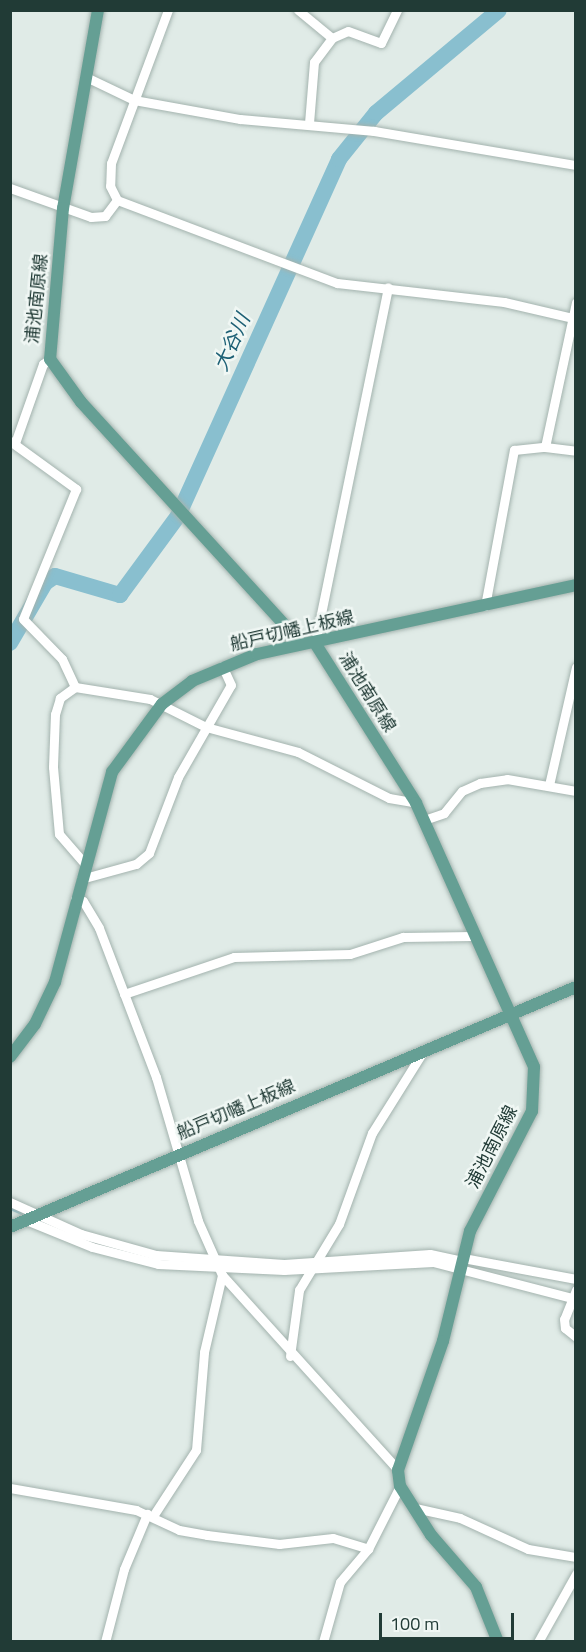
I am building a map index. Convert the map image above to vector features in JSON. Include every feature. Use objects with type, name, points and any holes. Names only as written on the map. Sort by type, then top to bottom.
[{"type":"main road","name":"浦池南原線","points":[[98,10],[63,208],[50,359],[66,385],[176,505],[189,516],[293,633],[296,645]]},
{"type":"main road","name":"船戸切幡上板線","points":[[10,1057],[15,1042],[55,982],[84,863],[112,772],[162,704],[222,666],[296,645],[315,643],[576,585]]},
{"type":"main road","name":"浦池南原線","points":[[315,643],[416,803],[473,936],[534,1067],[535,1094],[462,1263],[442,1341],[398,1470],[400,1486],[431,1535],[476,1587],[498,1641]]},
{"type":"main road","name":"船戸切幡上板線","points":[[10,1227],[424,1050],[510,1018],[576,987]]},
{"type":"street","points":[[168,10],[111,163],[110,186],[117,200],[280,262],[291,270],[337,283],[504,302],[572,318]]},
{"type":"street","points":[[298,10],[332,38]]},
{"type":"street","points":[[309,123],[314,62],[332,38],[348,31],[381,43],[397,10]]},
{"type":"street","points":[[86,77],[134,100],[240,119],[309,123],[374,131],[576,165]]},
{"type":"street","points":[[10,188],[63,208],[105,216],[117,200]]},
{"type":"street","points":[[315,643],[388,287]]},
{"type":"street","points":[[545,447],[576,302]]},
{"type":"street","points":[[50,359],[43,364],[13,442],[76,489],[23,619],[62,659],[75,687]]},
{"type":"street","points":[[485,606],[514,450],[545,447],[576,451]]},
{"type":"street","points":[[81,879],[136,864],[149,853],[178,777],[231,685],[222,666]]},
{"type":"street","points":[[549,785],[576,667]]},
{"type":"street","points":[[84,863],[59,834],[53,767],[55,714],[60,698],[75,687],[162,704],[206,727],[298,752],[389,798],[416,803]]},
{"type":"street","points":[[424,820],[444,813],[462,791],[480,783],[507,779],[549,785],[576,792]]},
{"type":"street","points":[[75,899],[83,901],[99,928],[218,1266],[290,1356],[398,1470]]},
{"type":"street","points":[[124,994],[234,957],[350,954],[403,937],[473,936]]},
{"type":"street","points":[[290,1356],[299,1290],[339,1224],[372,1133],[424,1050]]},
{"type":"street","points":[[10,1202],[31,1218],[138,1251],[218,1266],[462,1263],[576,1279]]},
{"type":"street","points":[[462,1263],[574,1295],[565,1328],[576,1337]]},
{"type":"street","points":[[105,1641],[124,1569],[150,1515],[196,1450],[204,1352],[218,1266]]},
{"type":"street","points":[[323,1641],[340,1582],[368,1549],[400,1486]]},
{"type":"street","points":[[10,1488],[150,1515],[207,1535],[279,1544],[333,1538],[368,1549]]},
{"type":"street","points":[[415,1508],[460,1518],[528,1549],[576,1557]]},
{"type":"street","points":[[538,1641],[576,1574]]},
{"type":"waterway","name":"大谷川","points":[[10,643],[45,583],[55,576],[120,595],[178,516],[339,159],[376,113],[499,10]]},
{"type":"waterway","points":[[10,1208],[28,1216]]}]
